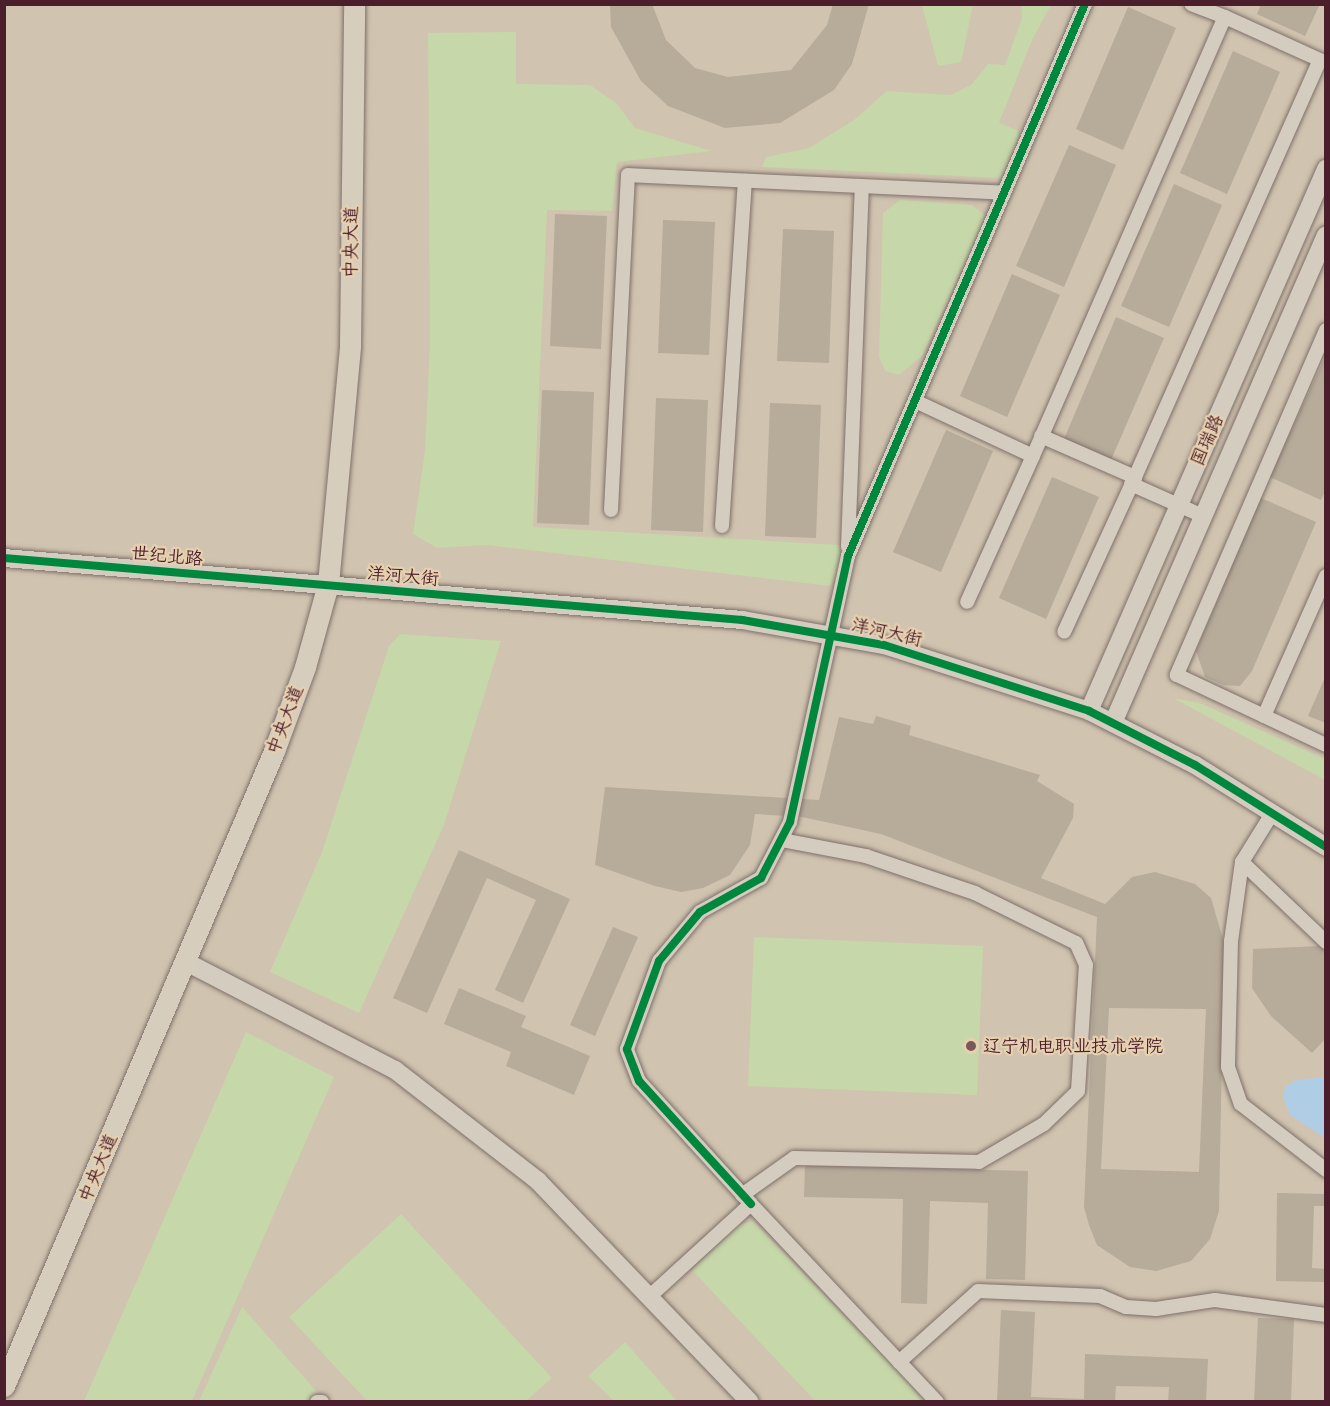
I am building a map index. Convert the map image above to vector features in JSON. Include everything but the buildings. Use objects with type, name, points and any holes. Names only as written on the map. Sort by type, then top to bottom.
[{"type":"main road","name":"中央大道","points":[[4,1386],[186,962],[301,677],[327,584],[350,345],[354,4]]},
{"type":"street","points":[[848,556],[1085,4]]},
{"type":"street","points":[[1064,632],[1320,60],[1191,4]]},
{"type":"street","points":[[967,602],[1225,17]]},
{"type":"street","name":"国瑞路","points":[[1089,711],[1326,169]]},
{"type":"street","points":[[610,510],[628,175],[1004,194]]},
{"type":"street","points":[[722,526],[745,181]]},
{"type":"street","points":[[862,186],[848,556],[833,634],[790,822],[761,878],[700,912],[658,961],[627,1049],[639,1081],[746,1200],[937,1401]]},
{"type":"street","name":"国瑞路","points":[[1113,723],[1326,235]]},
{"type":"street","points":[[1326,330],[1177,675],[1326,745]]},
{"type":"street","points":[[915,401],[1033,456]]},
{"type":"street","points":[[1041,436],[1203,516]]},
{"type":"street","name":"世纪北路","points":[[4,558],[327,584]]},
{"type":"street","points":[[1264,716],[1326,576]]},
{"type":"street","name":"洋河大街","points":[[327,584],[742,620],[833,634],[942,661],[1089,711],[1273,812],[1326,847]]},
{"type":"street","points":[[1273,812],[1242,862],[1231,941],[1228,1067],[1241,1104],[1326,1170]]},
{"type":"street","points":[[649,1297],[746,1200],[794,1158],[979,1162],[1044,1124],[1078,1091],[1086,965],[1076,943],[975,893],[866,856],[781,840]]},
{"type":"street","points":[[1242,862],[1326,942]]},
{"type":"street","points":[[186,962],[395,1070],[538,1181],[750,1401]]},
{"type":"street","points":[[899,1362],[978,1291],[1100,1296],[1126,1307],[1156,1309],[1215,1300],[1326,1316]]},
{"type":"street","points":[[317,1401],[322,1401]]},
{"type":"green space","points":[[922,5],[973,5],[961,62],[938,66]]},
{"type":"green space","points":[[1021,5],[1051,5],[1032,40],[999,123],[1017,130],[1018,139],[1001,178],[762,167],[766,157],[809,148],[854,120],[887,91],[951,95],[971,85],[988,64],[1005,65],[1022,18]]},
{"type":"green space","points":[[516,32],[516,84],[590,85],[616,103],[635,128],[712,151],[617,162],[612,211],[547,210],[533,527],[840,545],[839,574],[830,586],[486,545],[437,548],[413,534],[425,450],[430,343],[428,33]]},
{"type":"green space","points":[[900,200],[972,205],[986,216],[922,356],[899,375],[885,371],[879,357],[883,213]]},
{"type":"green space","points":[[400,634],[501,641],[444,825],[359,1013],[270,972],[322,852],[389,646]]},
{"type":"green space","points":[[1173,698],[1200,703],[1325,759],[1325,780]]},
{"type":"green space","points":[[754,937],[983,946],[977,1095],[748,1086]]},
{"type":"green space","points":[[246,1032],[334,1077],[192,1401],[84,1401]]},
{"type":"green space","points":[[401,1214],[552,1378],[526,1401],[367,1401],[289,1317]]},
{"type":"green space","points":[[753,1221],[926,1401],[815,1401],[692,1270],[737,1226]]},
{"type":"green space","points":[[242,1307],[317,1392],[307,1401],[199,1401]]},
{"type":"green space","points":[[625,1342],[677,1401],[614,1401],[588,1376]]},
{"type":"water","points":[[1326,1077],[1325,1138],[1290,1115],[1283,1096],[1286,1086],[1296,1080]]},
{"type":"cycle path","points":[[751,1204],[639,1081],[627,1049],[659,961],[700,912],[761,878],[790,822],[848,556],[1085,4]]},
{"type":"cycle path","points":[[4,558],[742,620],[884,645],[1089,711],[1195,765],[1326,847]]},
{"type":"place","name":"辽宁机电职业技术学院","points":[[971,1046]]}]
